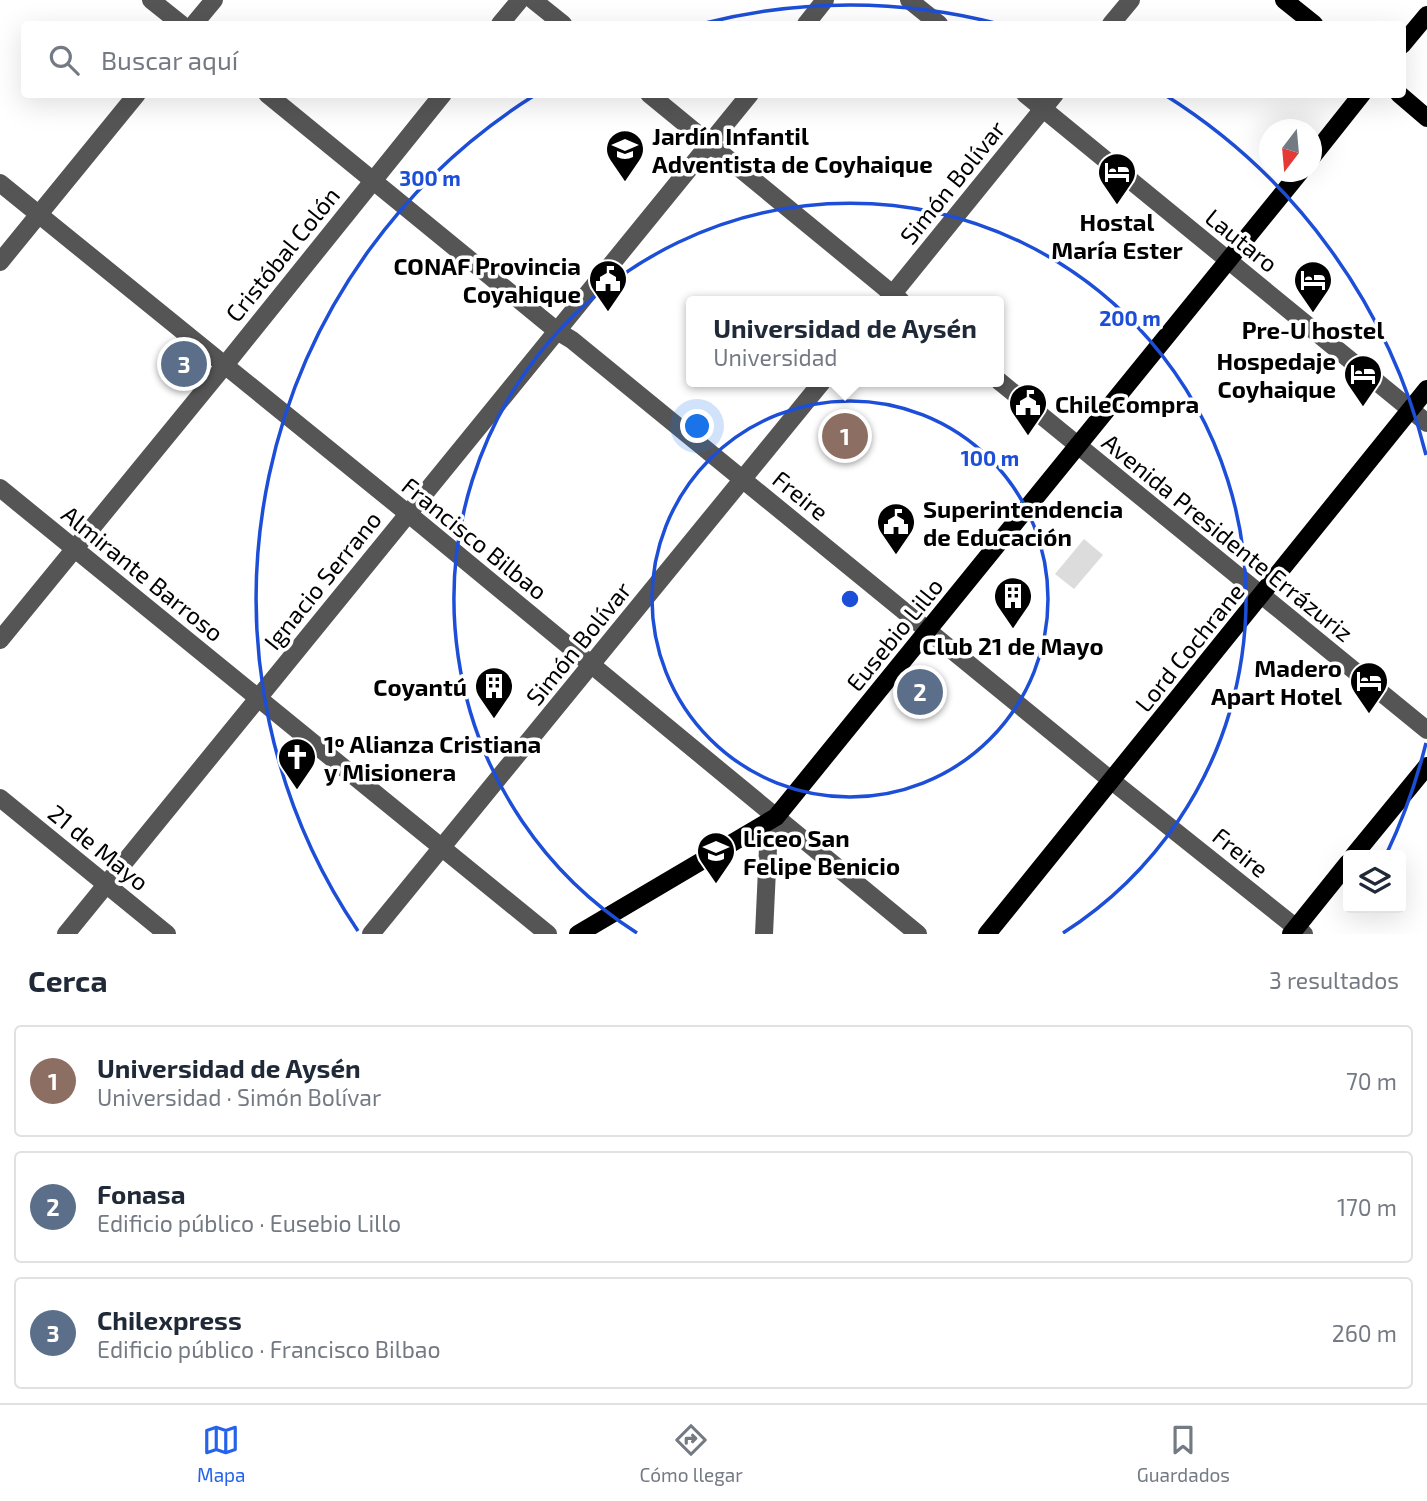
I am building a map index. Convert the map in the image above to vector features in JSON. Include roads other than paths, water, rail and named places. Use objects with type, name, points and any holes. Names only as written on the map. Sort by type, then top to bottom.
[{"type":"main road","points":[[1284,0],[1310,21]]},
{"type":"main road","points":[[1406,40],[1427,15]]},
{"type":"main road","points":[[1322,143],[1359,98]]},
{"type":"main road","points":[[1404,98],[1427,118]]},
{"type":"main road","name":"Eusebio Lillo","points":[[578,934],[776,817],[1292,182]]},
{"type":"main road","name":"Lord Cochrane","points":[[987,934],[1427,390]]},
{"type":"main road","points":[[1358,850],[1427,766]]},
{"type":"main road","points":[[1297,932],[1343,870]]},
{"type":"street","points":[[151,0],[177,21]]},
{"type":"street","points":[[196,21],[214,0]]},
{"type":"street","points":[[502,21],[520,0]]},
{"type":"street","points":[[533,0],[560,21]]},
{"type":"street","points":[[808,21],[825,0]]},
{"type":"street","points":[[909,0],[935,21]]},
{"type":"street","points":[[1114,21],[1131,0]]},
{"type":"street","points":[[0,262],[134,98]]},
{"type":"street","name":"Freire","points":[[272,98],[1297,932]]},
{"type":"street","name":"Cristóbal Colón","points":[[0,640],[440,98]]},
{"type":"street","points":[[654,98],[890,296]]},
{"type":"street","name":"Ignacio Serrano","points":[[66,934],[747,98]]},
{"type":"street","name":"Lautaro","points":[[1030,98],[1427,423]]},
{"type":"street","name":"Simón Bolívar","points":[[896,296],[1052,98]]},
{"type":"street","name":"Francisco Bilbao","points":[[0,183],[918,934]]},
{"type":"street","name":"Avenida Presidente Errázuriz","points":[[1004,385],[1427,730]]},
{"type":"street","name":"Simón Bolívar","points":[[371,934],[818,387]]},
{"type":"street","name":"Almirante Barroso","points":[[0,488],[548,934]]},
{"type":"street","name":"21 de Mayo","points":[[0,798],[167,934]]},
{"type":"street","points":[[764,934],[768,848],[776,817]]},
{"type":"place","name":"Jardín Infantil Adventista de Coyhaique","points":[[625,183]]},
{"type":"place","name":"Hostal María Ester","points":[[1117,206]]},
{"type":"place","name":"CONAF Provincia Coyahique","points":[[608,313]]},
{"type":"place","name":"Pre-U hostel","points":[[1313,314]]},
{"type":"place","name":"Chilexpress","points":[[184,364]]},
{"type":"place","name":"Hospedaje Coyhaique","points":[[1363,408]]},
{"type":"place","name":"Universidad de Aysén","points":[[845,436]]},
{"type":"place","name":"ChileCompra","points":[[1028,437]]},
{"type":"place","name":"Superintendencia de Educación","points":[[896,556]]},
{"type":"place","name":"Club 21 de Mayo","points":[[1013,630]]},
{"type":"place","name":"Fonasa","points":[[920,692]]},
{"type":"place","name":"Madero Apart Hotel","points":[[1369,715]]},
{"type":"place","name":"Coyantú","points":[[494,720]]},
{"type":"place","name":"1º Alianza Cristiana y Misionera","points":[[297,791]]},
{"type":"place","name":"Liceo San Felipe Benicio","points":[[716,885]]}]
